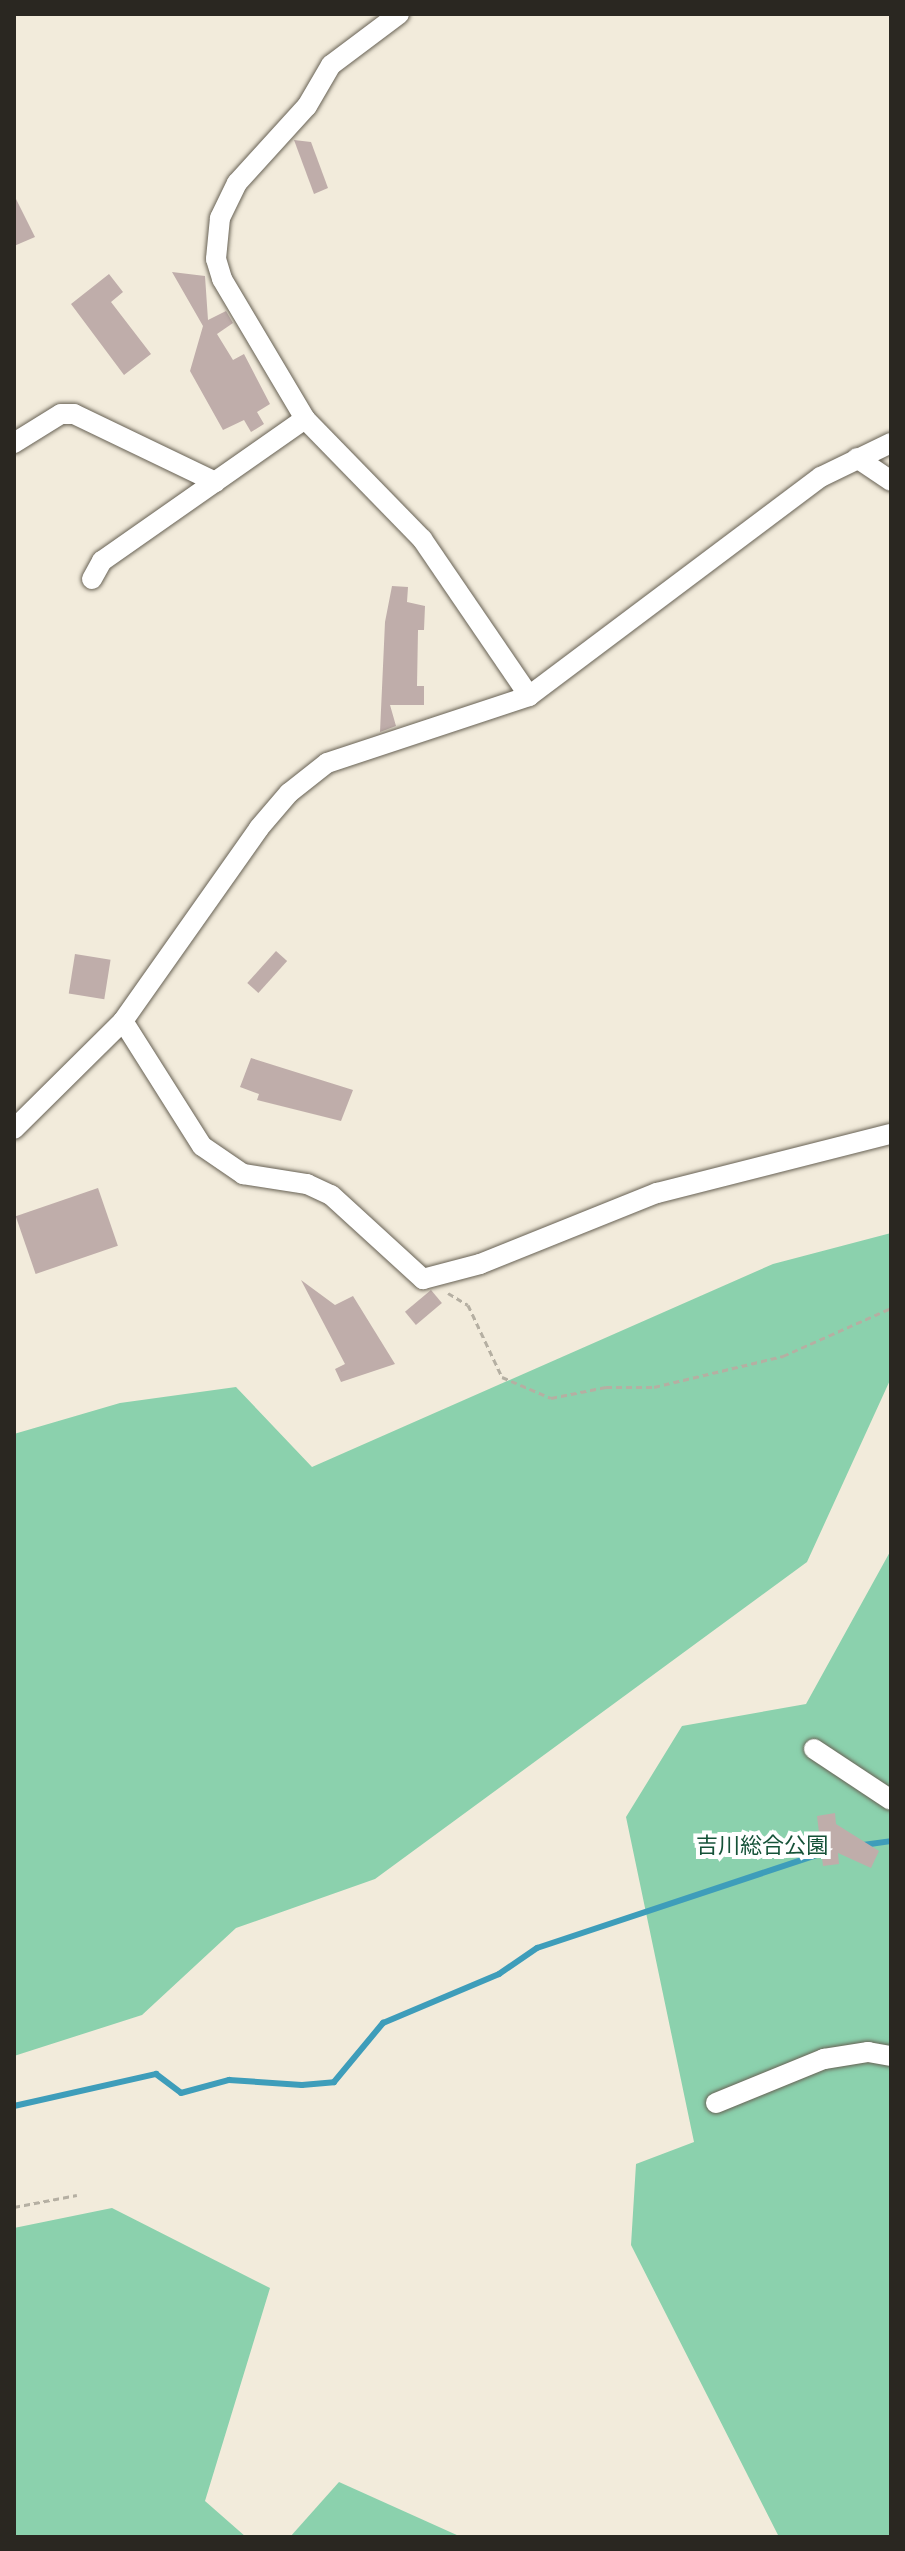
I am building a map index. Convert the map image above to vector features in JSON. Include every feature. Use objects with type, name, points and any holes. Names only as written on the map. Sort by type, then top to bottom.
[{"type":"street","points":[[399,14],[331,65],[307,106],[237,183],[220,218],[216,259],[222,279],[305,419],[422,539],[529,696]]},
{"type":"street","points":[[14,443],[61,414],[74,414],[215,482]]},
{"type":"street","points":[[92,579],[102,561],[305,419]]},
{"type":"street","points":[[14,1129],[123,1021],[259,828],[317,770],[529,696],[821,477],[891,443]]},
{"type":"street","points":[[857,458],[891,481]]},
{"type":"street","points":[[123,1021],[202,1146],[243,1174],[307,1184],[331,1195],[423,1279],[480,1264],[657,1193],[891,1134]]},
{"type":"street","points":[[814,1749],[891,1800]]},
{"type":"street","points":[[716,2103],[824,2059],[868,2052],[891,2056]]},
{"type":"path","points":[[423,1279],[468,1305],[502,1377],[551,1398],[606,1387],[654,1387],[783,1356],[891,1308]]},
{"type":"path","points":[[14,2207],[77,2195]]},
{"type":"green space","points":[[891,1233],[891,1378],[807,1562],[375,1879],[236,1928],[142,2015],[14,2056],[14,1434],[120,1403],[236,1387],[312,1467],[773,1264]]},
{"type":"green space","name":"吉川総合公園","points":[[891,1550],[891,2537],[779,2537],[631,2245],[636,2164],[694,2142],[626,1817],[682,1726],[806,1704]]},
{"type":"green space","points":[[112,2208],[270,2288],[205,2501],[246,2537],[14,2537],[14,2228]]},
{"type":"green space","points":[[339,2482],[459,2536],[459,2537],[290,2537]]},
{"type":"building","points":[[294,140],[311,142],[328,188],[314,194]]},
{"type":"building","points":[[14,195],[35,237],[14,246]]},
{"type":"building","points":[[172,272],[205,276],[208,320],[226,311],[233,323],[217,334],[233,360],[244,354],[270,404],[257,412],[264,424],[251,432],[244,420],[223,430],[190,371],[203,326]]},
{"type":"building","points":[[109,274],[123,292],[111,302],[151,354],[124,375],[71,304]]},
{"type":"building","points":[[392,586],[408,587],[407,602],[425,606],[424,630],[418,630],[417,686],[424,686],[424,705],[390,705],[396,726],[380,732],[385,622]]},
{"type":"building","points":[[276,951],[287,961],[258,993],[247,983]]},
{"type":"building","points":[[75,954],[111,960],[104,999],[69,994]]},
{"type":"building","points":[[251,1058],[353,1090],[341,1121],[257,1100],[259,1094],[240,1087]]},
{"type":"building","points":[[98,1188],[118,1246],[36,1274],[16,1216]]},
{"type":"building","points":[[301,1280],[335,1305],[353,1296],[395,1364],[341,1382],[335,1369],[345,1364]]},
{"type":"building","points":[[431,1290],[442,1303],[416,1325],[405,1312]]},
{"type":"building","points":[[835,1813],[836,1824],[879,1851],[871,1868],[838,1853],[839,1864],[823,1866],[817,1816]]},
{"type":"waterway","points":[[863,1845],[891,1841]]},
{"type":"waterway","points":[[14,2106],[156,2074],[181,2093],[229,2080],[302,2085],[334,2082],[383,2023],[499,1974],[537,1948],[828,1851]]}]
